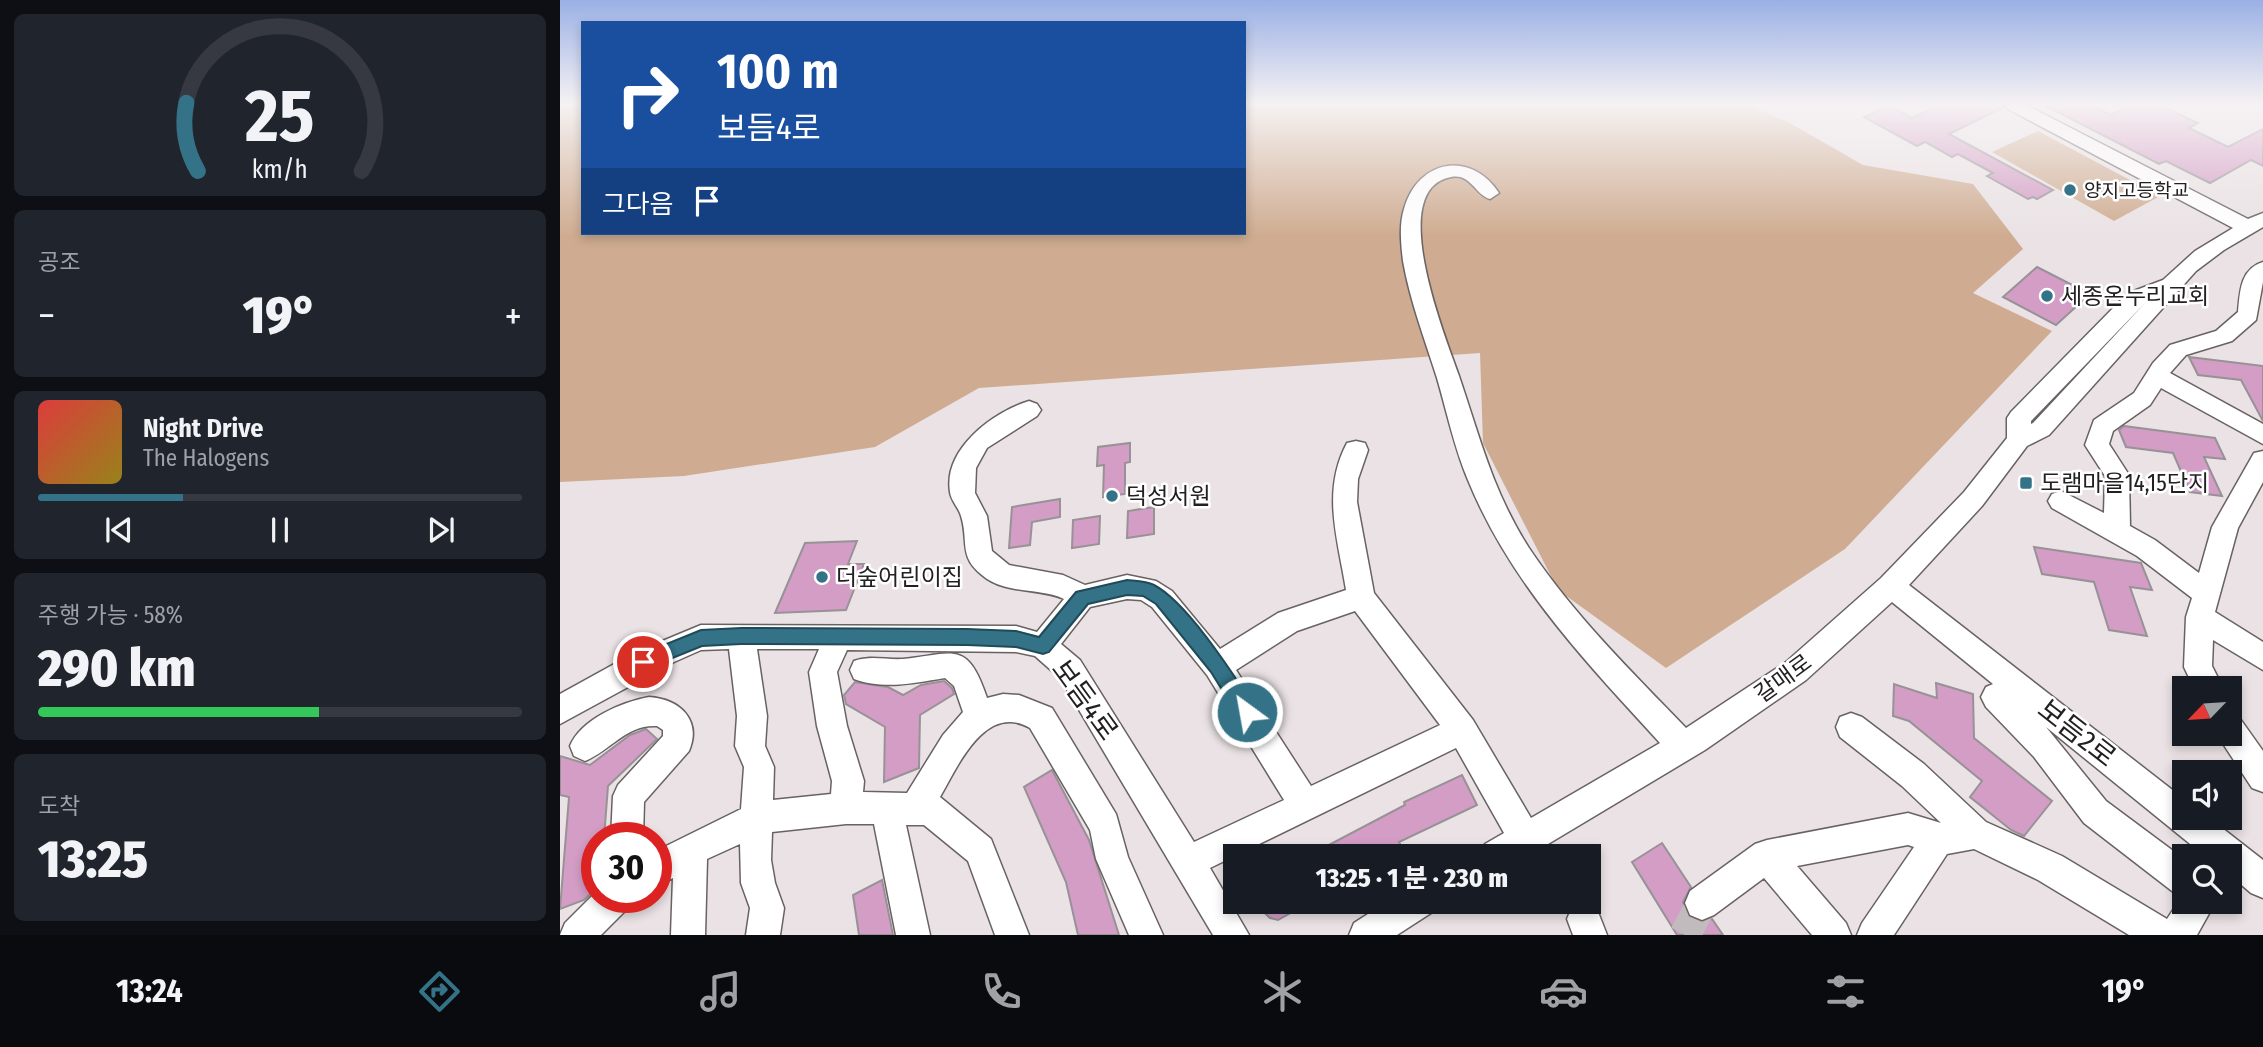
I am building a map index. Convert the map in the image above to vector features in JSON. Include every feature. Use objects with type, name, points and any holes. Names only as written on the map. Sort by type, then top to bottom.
[{"type":"street","points":[[2103,149],[2255,223]]},
{"type":"street","points":[[1490,193],[1478,178],[1468,174],[1453,172],[1436,176],[1425,183],[1416,197],[1410,221],[1415,263],[1426,305],[1480,482],[1515,548],[1574,629],[1683,746]]},
{"type":"street","name":"갈매로","points":[[1519,844],[1683,746],[1796,671],[1891,586],[1973,499],[2019,440],[2041,429],[2154,306],[2167,286],[2195,261],[2255,223]]},
{"type":"street","points":[[2117,531],[2118,475],[2097,445],[2102,426],[2142,399],[2178,350],[2224,336],[2255,320],[2260,277]]},
{"type":"street","points":[[2157,376],[2263,435]]},
{"type":"street","points":[[1029,410],[979,442],[970,453],[964,468],[962,493],[974,516],[979,556],[997,572],[1070,587],[1082,597]]},
{"type":"street","points":[[1356,450],[1346,479],[1344,502],[1361,597],[1462,730],[1526,840]]},
{"type":"street","points":[[2203,676],[2199,667],[2203,605],[2225,527],[2263,460]]},
{"type":"street","points":[[2061,501],[2146,548],[2203,605],[2263,657]]},
{"type":"street","name":"보듬2로","points":[[1891,586],[2263,881]]},
{"type":"street","points":[[1043,646],[1082,597],[1127,587],[1146,589],[1162,599],[1217,666],[1305,805]]},
{"type":"street","points":[[1217,666],[1288,622],[1361,597]]},
{"type":"street","points":[[741,636],[751,716],[750,746],[759,767],[755,860],[758,883],[767,908],[763,935]]},
{"type":"street","name":"보듬4로","points":[[560,710],[621,672],[665,651],[701,638],[741,636],[1016,639],[1043,646],[1070,669],[1232,935]]},
{"type":"street","points":[[838,637],[823,672],[832,726],[848,781],[846,808]]},
{"type":"street","points":[[864,670],[901,672],[950,664],[966,678],[979,716]]},
{"type":"street","points":[[1996,697],[2045,747],[2095,812],[2172,870]]},
{"type":"street","points":[[913,935],[901,809],[979,716],[995,709],[1028,709],[1041,718],[1105,825],[1112,859],[1146,935]]},
{"type":"street","points":[[585,746],[618,722],[641,713],[662,712],[678,724],[678,741],[629,796],[628,822]]},
{"type":"street","points":[[1851,727],[1913,775],[1975,833],[2050,868],[2161,935]]},
{"type":"street","points":[[1188,862],[1462,730]]},
{"type":"street","points":[[2241,746],[2263,777]]},
{"type":"street","points":[[672,861],[758,818],[846,808],[930,809],[980,850],[1012,935]]},
{"type":"street","points":[[1702,903],[1767,856],[1908,829],[1938,841],[1975,833]]},
{"type":"street","points":[[1874,935],[1938,841]]},
{"type":"street","points":[[688,935],[691,850]]},
{"type":"street","points":[[1767,856],[1833,935]]},
{"type":"street","points":[[577,935],[599,913]]},
{"type":"street","points":[[1366,935],[1399,914]]},
{"type":"street","points":[[2177,935],[2191,914]]},
{"type":"shaded area","points":[[560,149],[581,149],[581,235],[1246,235],[1246,149],[1834,149],[1863,165],[1973,184],[2023,249],[1973,293],[2052,331],[1845,549],[1666,668],[1558,590],[1483,443],[1480,353],[979,388],[875,447],[684,476],[560,482]]},
{"type":"shaded area","points":[[1999,149],[2071,149],[2160,196],[2114,221],[1992,152]]},
{"type":"building","points":[[1937,149],[1976,149],[2053,190],[2037,199],[2028,199],[1987,176],[1993,173],[1958,154],[1952,157]]},
{"type":"building","points":[[2129,149],[2263,149],[2263,166],[2251,160],[2210,183],[2166,161],[2159,164]]},
{"type":"building","name":"세종온누리교회","points":[[2037,267],[2090,294],[2056,325],[2003,297]]},
{"type":"building","points":[[2189,357],[2263,366],[2263,421],[2241,380],[2198,375]]},
{"type":"building","points":[[2124,426],[2215,438],[2225,459],[2204,457],[2222,496],[2190,492],[2173,453],[2126,447],[2119,430]]},
{"type":"building","points":[[1130,443],[1130,462],[1125,463],[1125,494],[1103,497],[1104,465],[1097,466],[1098,447]]},
{"type":"building","points":[[1060,499],[1060,517],[1032,522],[1030,545],[1009,548],[1012,507]]},
{"type":"building","points":[[1154,507],[1154,534],[1127,538],[1128,511]]},
{"type":"building","points":[[1100,516],[1099,544],[1072,548],[1073,520]]},
{"type":"building","points":[[857,541],[848,564],[864,564],[846,610],[775,613],[805,543]]},
{"type":"building","points":[[2034,547],[2141,563],[2152,590],[2130,587],[2147,636],[2109,630],[2094,582],[2042,574]]},
{"type":"building","points":[[944,681],[954,694],[920,715],[919,768],[884,782],[885,727],[846,704],[844,695],[855,682],[888,687],[903,695],[921,685]]},
{"type":"building","points":[[1936,683],[1973,694],[1974,738],[2052,801],[2024,836],[2011,830],[1970,797],[1982,781],[1909,721],[1893,716],[1894,684],[1937,698]]},
{"type":"building","points":[[646,729],[657,739],[608,786],[605,822],[581,822],[581,901],[560,909],[569,797],[560,795],[560,756],[590,765],[630,735]]},
{"type":"building","points":[[1052,770],[1089,840],[1119,935],[1078,935],[1066,882],[1024,787]]},
{"type":"building","points":[[1462,775],[1477,805],[1399,842],[1400,844],[1331,844],[1405,805],[1404,802]]},
{"type":"building","points":[[1662,843],[1691,887],[1683,902],[1688,916],[1701,922],[1712,919],[1723,935],[1677,935],[1632,862]]},
{"type":"building","points":[[882,880],[893,935],[859,935],[853,895]]},
{"type":"building","points":[[1266,914],[1289,914],[1278,920]]},
{"type":"tunnel","points":[[1685,935],[1702,903]]},
{"type":"place","name":"양지고등학교","points":[[2070,190]]},
{"type":"place","name":"세종온누리교회","points":[[2047,296]]},
{"type":"place","name":"도램마을14,15단지","points":[[2026,483]]},
{"type":"place","name":"덕성서원","points":[[1112,496]]},
{"type":"place","name":"더숲어린이집","points":[[822,577]]},
{"type":"route","points":[[643,662],[701,638],[741,636],[967,637],[1016,639],[1043,646],[1082,597],[1127,587],[1146,589],[1162,599],[1217,666],[1247,712]]}]
